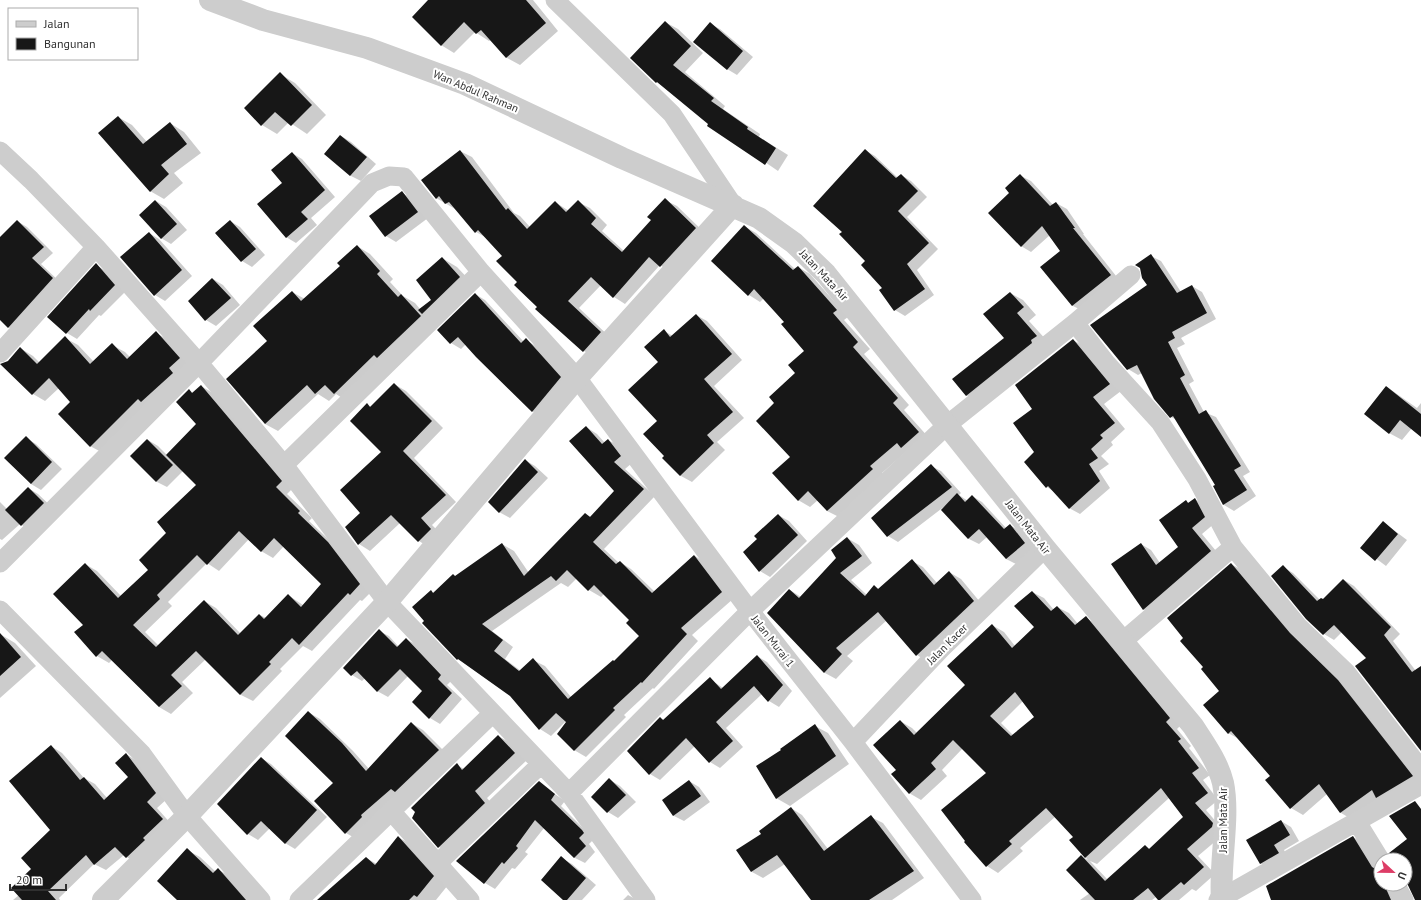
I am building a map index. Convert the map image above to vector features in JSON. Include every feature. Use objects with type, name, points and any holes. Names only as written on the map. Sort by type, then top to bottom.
[{"type":"street","name":"Wan Abdul Rahman","points":[[210,0],[263,20],[367,48],[465,84],[622,158],[733,205]]},
{"type":"street","points":[[103,900],[186,816],[387,602],[577,378],[733,205],[672,114],[555,0]]},
{"type":"street","points":[[0,151],[31,180],[96,247],[199,363],[284,465],[387,602],[569,794],[646,900]]},
{"type":"street","name":"Jalan Murai 1","points":[[0,563],[199,363],[372,182],[389,176],[404,177],[481,272],[577,378],[750,611],[853,742],[972,900]]},
{"type":"street","name":"Jalan Mata Air","points":[[733,205],[759,218],[794,243],[826,274],[1045,548],[1193,726],[1211,755],[1223,782],[1224,815],[1221,899]]},
{"type":"street","points":[[0,353],[96,247]]},
{"type":"street","points":[[284,465],[481,272]]},
{"type":"street","points":[[569,794],[750,611],[947,425],[1075,323],[1131,275]]},
{"type":"street","points":[[1075,323],[1106,364],[1160,422],[1197,479],[1233,547],[1298,626],[1346,672],[1421,769]]},
{"type":"street","points":[[1123,641],[1233,547]]},
{"type":"street","name":"Jalan Kacer","points":[[853,742],[941,649],[1045,548]]},
{"type":"street","points":[[0,610],[142,754],[186,816],[261,900]]},
{"type":"street","points":[[299,900],[492,713]]},
{"type":"street","points":[[438,863],[541,764]]},
{"type":"street","points":[[1221,899],[1421,785]]},
{"type":"street","points":[[391,811],[470,900]]},
{"type":"street","points":[[1357,822],[1375,852]]},
{"type":"building","points":[[428,0],[526,0],[546,23],[506,58],[481,30],[476,34],[464,22],[441,46],[412,17]]},
{"type":"building","points":[[665,21],[691,46],[673,65],[714,98],[711,101],[748,127],[747,129],[776,148],[765,165],[707,126],[708,124],[657,82],[656,83],[630,58]]},
{"type":"building","points":[[710,22],[743,51],[727,70],[693,42]]},
{"type":"building","points":[[280,72],[312,105],[291,126],[275,112],[261,126],[244,108]]},
{"type":"building","points":[[118,116],[143,144],[170,122],[187,144],[161,165],[169,174],[150,192],[98,133]]},
{"type":"building","points":[[340,135],[367,157],[350,176],[324,154]]},
{"type":"building","points":[[865,149],[896,178],[901,174],[918,191],[898,211],[929,243],[907,264],[925,289],[894,311],[879,290],[882,288],[861,265],[865,261],[839,234],[842,232],[813,206]]},
{"type":"building","points":[[460,150],[506,210],[508,208],[527,229],[555,201],[566,212],[578,200],[596,218],[591,224],[622,252],[651,220],[647,217],[665,198],[696,228],[660,267],[649,257],[613,298],[591,277],[568,301],[601,332],[583,352],[535,309],[537,307],[514,285],[517,282],[496,261],[502,256],[478,230],[475,233],[449,202],[445,204],[439,196],[436,199],[421,180]]},
{"type":"building","points":[[292,152],[325,190],[301,212],[308,219],[286,238],[257,204],[282,183],[271,170]]},
{"type":"building","points":[[1020,174],[1050,206],[1056,202],[1075,228],[1073,228],[1111,275],[1072,306],[1040,267],[1060,251],[1042,226],[1021,247],[988,213],[1009,193],[1005,188]]},
{"type":"building","points":[[402,191],[418,212],[385,237],[369,216]]},
{"type":"building","points":[[155,200],[177,224],[161,239],[139,215]]},
{"type":"building","points":[[17,220],[44,247],[32,258],[53,278],[8,328],[0,320],[0,237]]},
{"type":"building","points":[[230,220],[256,249],[241,262],[215,233]]},
{"type":"building","points":[[744,225],[793,270],[798,266],[837,310],[833,313],[858,342],[853,347],[898,398],[893,403],[919,432],[901,448],[897,443],[870,466],[873,469],[827,511],[808,491],[798,501],[772,473],[790,457],[756,421],[774,403],[769,397],[795,373],[788,365],[804,351],[781,324],[784,322],[754,289],[748,296],[711,261]]},
{"type":"building","points":[[149,232],[182,270],[154,296],[120,257]]},
{"type":"building","points":[[357,245],[380,271],[377,274],[398,297],[401,294],[421,316],[377,358],[374,355],[334,394],[325,385],[315,394],[307,385],[265,424],[226,379],[267,341],[253,326],[292,291],[301,301],[340,266],[337,263]]},
{"type":"building","points":[[1151,254],[1177,293],[1192,285],[1207,313],[1172,332],[1175,338],[1168,342],[1185,375],[1180,378],[1199,414],[1206,410],[1241,466],[1234,470],[1247,490],[1223,505],[1213,486],[1215,485],[1173,416],[1170,418],[1154,399],[1137,365],[1127,370],[1090,325],[1147,285],[1142,278],[1140,268],[1135,265]]},
{"type":"building","points":[[442,257],[460,277],[422,314],[418,310],[431,300],[416,280]]},
{"type":"building","points":[[96,263],[115,285],[90,311],[89,309],[66,334],[47,317]]},
{"type":"building","points":[[212,278],[231,298],[205,321],[188,301]]},
{"type":"building","points":[[1010,292],[1024,307],[1017,313],[1037,336],[1031,340],[1032,343],[966,396],[952,379],[1004,338],[983,314]]},
{"type":"building","points":[[475,293],[521,343],[526,338],[561,377],[532,412],[476,357],[458,337],[450,344],[437,330]]},
{"type":"building","points":[[696,314],[732,354],[704,379],[733,412],[707,435],[714,443],[680,476],[662,458],[664,456],[643,434],[657,421],[628,390],[658,362],[644,347],[664,329],[670,337]]},
{"type":"building","points":[[156,331],[180,358],[169,368],[173,373],[141,402],[138,399],[90,447],[58,414],[70,402],[49,378],[32,395],[0,364],[8,361],[20,347],[37,364],[65,336],[90,364],[112,343],[127,359]]},
{"type":"building","points":[[1073,339],[1110,384],[1093,397],[1115,423],[1100,435],[1103,438],[1091,449],[1098,458],[1089,464],[1100,481],[1069,509],[1048,486],[1046,488],[1024,462],[1034,452],[1013,423],[1032,409],[1015,385]]},
{"type":"building","points":[[394,383],[432,421],[403,451],[446,495],[421,518],[431,529],[418,542],[391,515],[358,545],[345,527],[360,513],[340,490],[381,452],[350,421],[367,403],[370,407]]},
{"type":"building","points":[[201,385],[282,481],[276,487],[300,511],[298,513],[328,542],[360,584],[350,595],[348,593],[299,645],[292,638],[269,662],[271,664],[240,695],[196,651],[171,675],[182,686],[159,707],[102,651],[96,657],[74,632],[83,625],[53,594],[85,563],[118,598],[148,570],[139,560],[166,533],[157,522],[196,485],[166,455],[196,424],[176,402],[189,389],[192,393]],"holes":[[[239,531],[261,552],[274,538],[321,584],[301,607],[288,594],[264,619],[259,614],[238,635],[204,600],[156,647],[133,625],[160,599],[157,595],[197,555],[207,565]]]},
{"type":"building","points":[[1386,386],[1421,414],[1421,437],[1400,420],[1389,434],[1364,414]]},
{"type":"building","points":[[586,426],[602,444],[608,439],[621,456],[614,462],[644,489],[593,542],[616,564],[620,561],[652,593],[694,555],[722,592],[681,628],[687,634],[642,683],[641,682],[613,708],[615,710],[574,751],[557,734],[566,722],[556,713],[539,730],[510,696],[458,659],[457,660],[422,623],[424,621],[412,607],[431,590],[433,593],[453,574],[455,576],[502,543],[524,576],[585,513],[590,517],[614,491],[569,441]],"holes":[[[567,570],[588,591],[594,585],[629,620],[626,623],[639,636],[614,661],[613,660],[568,699],[533,658],[519,671],[494,651],[503,640],[482,624],[551,576],[556,581]]]},
{"type":"building","points":[[26,436],[52,462],[31,484],[4,458]]},
{"type":"building","points":[[147,439],[173,465],[156,482],[130,456]]},
{"type":"building","points":[[525,459],[538,472],[499,513],[488,502]]},
{"type":"building","points":[[931,464],[952,487],[887,537],[871,518]]},
{"type":"building","points":[[28,487],[44,503],[21,526],[5,510]]},
{"type":"building","points":[[957,493],[965,502],[972,495],[1004,529],[1010,524],[1025,543],[1006,559],[979,529],[968,539],[941,510]]},
{"type":"building","points":[[1195,498],[1205,517],[1192,528],[1211,551],[1143,610],[1111,564],[1141,543],[1156,565],[1178,547],[1159,520],[1186,500],[1188,503]]},
{"type":"building","points":[[778,514],[798,535],[759,572],[743,552],[757,539],[754,536]]},
{"type":"building","points":[[1383,521],[1398,534],[1375,561],[1360,548]]},
{"type":"building","points":[[847,537],[862,556],[840,573],[865,596],[874,585],[878,589],[912,559],[934,585],[949,571],[974,601],[916,656],[878,612],[836,648],[842,654],[824,673],[767,613],[789,589],[799,598],[836,558],[831,550]]},
{"type":"building","points":[[1231,563],[1290,633],[1338,680],[1413,776],[1376,798],[1372,790],[1340,813],[1319,784],[1290,809],[1265,780],[1270,776],[1231,731],[1228,734],[1203,705],[1219,691],[1201,669],[1203,667],[1180,641],[1183,638],[1167,618]]},
{"type":"building","points":[[1283,565],[1317,601],[1321,598],[1323,599],[1343,579],[1391,627],[1384,635],[1412,672],[1421,666],[1421,751],[1355,666],[1366,658],[1334,625],[1323,635],[1306,619],[1271,576]]},
{"type":"building","points":[[1032,591],[1051,611],[1057,606],[1075,625],[1086,616],[1170,718],[1166,722],[1181,739],[1178,741],[1199,768],[1192,773],[1208,793],[1195,803],[1213,823],[1212,827],[1187,849],[1204,867],[1184,885],[1181,882],[1160,900],[1158,900],[1148,888],[1133,900],[1095,900],[1066,870],[1081,855],[1105,881],[1145,845],[1149,849],[1183,817],[1161,788],[1085,858],[1069,840],[1073,837],[1046,808],[1009,841],[1012,844],[986,867],[964,842],[965,841],[941,810],[986,773],[953,740],[931,763],[936,769],[909,794],[891,774],[896,770],[873,745],[900,720],[914,735],[965,685],[947,666],[992,624],[1012,648],[1034,627],[1014,606]],"holes":[[[1015,692],[1034,717],[1011,736],[990,716]]]},
{"type":"building","points":[[379,629],[397,647],[406,638],[441,675],[438,679],[452,693],[429,719],[412,702],[422,691],[400,669],[377,692],[357,671],[351,676],[343,668]]},
{"type":"building","points":[[0,633],[21,657],[0,676]]},
{"type":"building","points":[[757,655],[783,685],[768,702],[754,686],[716,722],[733,741],[709,763],[686,738],[649,775],[627,751],[660,717],[663,720],[710,677],[721,689]]},
{"type":"building","points":[[308,711],[342,743],[366,771],[411,722],[439,750],[395,792],[391,789],[361,815],[362,817],[345,834],[314,801],[333,783],[285,736]]},
{"type":"building","points":[[815,724],[836,756],[776,799],[756,766],[781,750],[780,749]]},
{"type":"building","points":[[498,735],[515,753],[475,791],[485,803],[438,848],[412,818],[415,812],[411,808],[457,763],[462,770]]},
{"type":"building","points":[[51,745],[80,780],[84,777],[104,800],[128,777],[115,763],[126,753],[156,793],[147,802],[163,819],[143,838],[145,840],[126,858],[115,847],[94,865],[86,855],[48,891],[56,900],[22,900],[11,888],[31,869],[21,858],[50,830],[9,781]]},
{"type":"building","points":[[261,757],[317,810],[285,844],[261,821],[247,835],[217,804]]},
{"type":"building","points":[[609,778],[626,795],[607,813],[591,797]]},
{"type":"building","points":[[689,780],[701,796],[673,816],[662,800]]},
{"type":"building","points":[[539,781],[555,794],[551,800],[582,830],[584,833],[579,838],[586,846],[574,858],[535,820],[516,846],[518,848],[504,864],[502,862],[484,884],[456,861]]},
{"type":"building","points":[[1415,801],[1421,809],[1421,900],[1415,900],[1411,892],[1413,892],[1413,852],[1390,852],[1407,839],[1389,816]]},
{"type":"building","points":[[791,807],[824,851],[871,815],[914,871],[869,900],[811,900],[777,855],[751,872],[736,850],[761,834],[759,831]]},
{"type":"building","points":[[1281,820],[1290,835],[1274,845],[1279,853],[1260,864],[1246,840]]},
{"type":"building","points":[[398,836],[434,876],[417,897],[414,895],[409,900],[317,900],[366,857],[375,865]]},
{"type":"building","points":[[1353,836],[1373,868],[1373,892],[1388,892],[1391,900],[1271,900],[1266,886]]},
{"type":"building","points":[[187,848],[213,873],[218,868],[246,900],[177,900],[157,881]]},
{"type":"building","points":[[561,856],[586,878],[567,900],[563,900],[541,880]]}]
